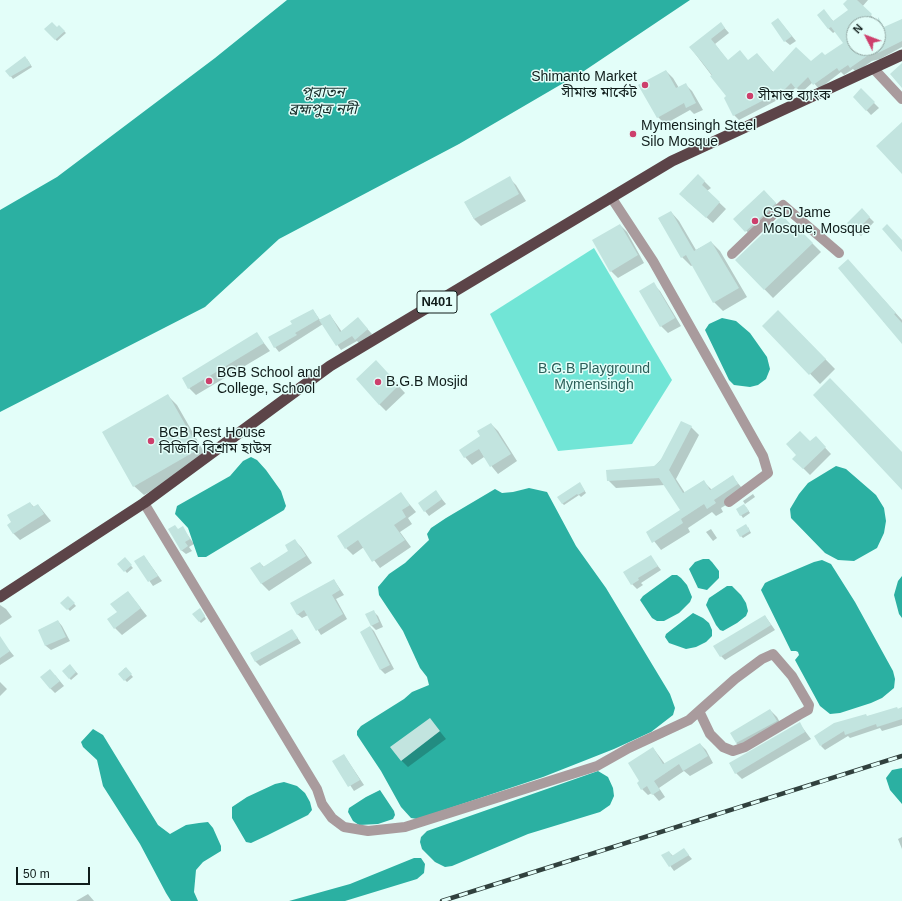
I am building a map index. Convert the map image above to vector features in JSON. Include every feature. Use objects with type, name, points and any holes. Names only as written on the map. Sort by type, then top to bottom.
[{"type":"highway","name":"N401","points":[[0,597],[144,503],[330,366],[611,197],[672,161],[902,55]]},
{"type":"street","points":[[873,68],[902,99]]},
{"type":"street","points":[[611,197],[653,261],[763,456],[768,473],[729,502]]},
{"type":"street","points":[[732,254],[784,205],[839,253]]},
{"type":"street","points":[[144,503],[317,788],[322,804],[332,818],[344,827],[368,830],[405,827],[597,766],[629,748],[689,720],[734,679],[762,658],[773,654],[792,676],[809,704],[808,710],[799,716],[745,747],[733,751],[723,747],[710,734],[699,711]]},
{"type":"green space","name":"B.G.B Playground Mymensingh","points":[[594,248],[672,380],[632,444],[558,451],[490,314]]},
{"type":"water","name":"পুরাতন ব্রহ্মপুত্র নদী","points":[[287,0],[690,0],[584,71],[459,144],[279,239],[205,307],[0,412],[0,210],[57,177],[215,58]]},
{"type":"water","points":[[722,318],[736,321],[750,333],[767,357],[770,369],[766,379],[758,385],[750,387],[734,385],[729,380],[705,330],[709,324]]},
{"type":"water","points":[[251,457],[257,460],[266,470],[281,491],[286,506],[284,510],[206,557],[198,557],[188,528],[175,514],[177,506],[230,476],[243,461]]},
{"type":"water","points":[[836,466],[846,469],[876,495],[884,508],[886,521],[884,533],[877,548],[854,561],[838,560],[825,553],[791,518],[790,509],[808,483]]},
{"type":"water","points":[[529,488],[547,492],[576,546],[606,588],[670,694],[675,708],[673,715],[651,732],[614,749],[543,777],[417,819],[411,818],[401,807],[381,771],[357,735],[357,731],[361,726],[404,699],[412,692],[429,685],[427,677],[420,668],[403,631],[379,595],[378,587],[389,574],[405,563],[429,540],[427,534],[431,528],[446,518],[495,489],[502,493]]},
{"type":"water","points":[[703,559],[709,559],[719,571],[719,578],[707,590],[698,588],[689,569],[695,562]]},
{"type":"water","points":[[822,560],[831,564],[855,602],[893,671],[895,679],[894,688],[882,698],[840,713],[830,714],[820,706],[795,660],[799,655],[798,652],[791,651],[761,590],[765,583],[769,581]]},
{"type":"water","points":[[672,575],[677,575],[681,578],[687,585],[692,597],[690,602],[679,613],[664,621],[657,621],[652,618],[640,600],[643,596]]},
{"type":"water","points":[[902,576],[902,618],[899,614],[894,595],[898,581]]},
{"type":"water","points":[[727,586],[732,586],[741,595],[746,603],[748,611],[746,616],[723,631],[716,625],[706,605],[709,598]]},
{"type":"water","points":[[693,613],[709,623],[712,630],[712,636],[706,642],[696,647],[686,649],[669,643],[665,637],[666,634]]},
{"type":"water","points":[[93,729],[103,735],[158,825],[170,834],[186,825],[199,823],[208,822],[213,828],[221,846],[221,851],[203,862],[196,870],[194,892],[198,901],[171,901],[166,893],[140,844],[103,786],[97,760],[83,747],[81,742]]},
{"type":"water","points":[[902,768],[902,804],[890,790],[886,778],[892,770]]},
{"type":"water","points":[[598,771],[608,777],[613,788],[614,796],[610,805],[600,812],[528,834],[452,866],[445,867],[435,862],[422,849],[420,842],[421,837],[427,831]]},
{"type":"water","points":[[284,782],[297,786],[305,793],[312,810],[308,815],[268,835],[251,843],[246,842],[232,818],[232,807],[247,797],[275,784]]},
{"type":"water","points":[[380,790],[394,811],[395,815],[393,819],[378,824],[359,825],[353,821],[348,812],[349,808]]},
{"type":"water","points":[[414,858],[421,858],[425,864],[424,873],[417,879],[345,901],[289,901],[350,884]]},
{"type":"building","points":[[847,0],[857,0],[872,14],[870,16],[846,16],[846,56],[867,56],[850,68],[848,65],[839,71],[837,68],[813,85],[808,77],[796,89],[791,83],[785,89],[733,116],[724,98],[726,96],[710,76],[712,75],[689,47],[721,22],[725,28],[711,39],[728,60],[740,50],[748,60],[757,53],[773,72],[796,47],[811,61],[822,52],[825,55],[843,43],[831,27],[828,29],[817,15],[824,9],[833,21],[848,10],[843,4]]},
{"type":"building","points":[[778,18],[792,36],[784,42],[771,23]]},
{"type":"building","points":[[902,19],[902,41],[886,49],[886,26]]},
{"type":"building","points":[[52,22],[57,27],[59,25],[65,31],[55,40],[44,29]]},
{"type":"building","points":[[25,56],[31,65],[10,77],[5,71]]},
{"type":"building","points":[[902,63],[902,88],[890,74]]},
{"type":"building","points":[[666,70],[676,88],[686,83],[696,103],[686,108],[684,103],[657,118],[638,85]]},
{"type":"building","points":[[861,88],[875,102],[866,111],[853,97]]},
{"type":"building","points":[[902,122],[902,174],[876,146]]},
{"type":"building","points":[[698,174],[705,181],[702,185],[720,202],[706,218],[679,194]]},
{"type":"building","points":[[510,176],[519,194],[474,219],[464,202]]},
{"type":"building","points":[[764,190],[776,203],[745,232],[733,219]]},
{"type":"building","points":[[862,208],[870,217],[855,232],[847,223]]},
{"type":"building","points":[[671,211],[694,251],[711,241],[739,288],[713,303],[686,255],[681,258],[658,218]]},
{"type":"building","points":[[782,215],[798,232],[800,230],[813,243],[764,290],[735,260]]},
{"type":"building","points":[[620,224],[638,255],[610,272],[592,240]]},
{"type":"building","points":[[887,224],[902,240],[902,252],[882,229]]},
{"type":"building","points":[[848,259],[896,313],[894,314],[902,323],[902,344],[838,268]]},
{"type":"building","points":[[654,282],[675,318],[660,327],[639,291]]},
{"type":"building","points":[[313,309],[319,319],[295,333],[297,335],[274,348],[268,337],[292,324],[290,321]]},
{"type":"building","points":[[778,310],[826,359],[809,375],[762,326]]},
{"type":"building","points":[[330,314],[340,332],[358,317],[368,329],[355,340],[352,336],[336,346],[319,320]]},
{"type":"building","points":[[257,332],[264,343],[188,389],[182,378]]},
{"type":"building","name":"B.G.B Mosjid","points":[[376,360],[399,385],[379,405],[356,379]]},
{"type":"building","points":[[830,378],[902,452],[902,490],[813,395]]},
{"type":"building","name":"BGB Rest House বিজিবি বিশ্রাম হাউস","points":[[168,394],[199,449],[133,487],[102,432]]},
{"type":"building","points":[[681,421],[692,426],[669,470],[683,493],[704,480],[710,490],[733,475],[738,484],[714,500],[716,503],[707,509],[704,504],[681,519],[683,523],[652,543],[646,532],[680,510],[659,478],[607,481],[606,470],[654,466],[660,461]]},
{"type":"building","points":[[491,423],[511,454],[490,467],[479,449],[464,458],[459,450],[480,436],[477,431]]},
{"type":"building","points":[[800,431],[810,441],[816,436],[826,447],[803,469],[792,459],[796,455],[786,444]]},
{"type":"building","points":[[580,482],[585,491],[578,495],[577,494],[562,504],[557,497]]},
{"type":"building","points":[[436,490],[442,499],[424,512],[418,503]]},
{"type":"building","points":[[401,492],[410,505],[402,510],[406,517],[394,525],[405,540],[372,562],[358,540],[345,549],[337,536]]},
{"type":"building","points":[[30,502],[33,507],[38,504],[44,514],[13,534],[7,525],[11,522],[7,515]]},
{"type":"building","points":[[744,504],[749,511],[740,516],[736,509]]},
{"type":"building","points":[[746,524],[750,531],[740,537],[736,530]]},
{"type":"building","points":[[175,525],[178,529],[183,526],[190,539],[185,542],[188,546],[181,551],[168,529]]},
{"type":"building","points":[[295,539],[306,556],[261,584],[250,568],[260,562],[263,567],[288,551],[285,545]]},
{"type":"building","points":[[144,555],[158,576],[148,582],[134,561]]},
{"type":"building","points":[[651,555],[658,566],[638,578],[639,580],[631,585],[623,572]]},
{"type":"building","points":[[125,557],[132,565],[124,572],[117,564]]},
{"type":"building","points":[[334,579],[340,590],[332,595],[343,614],[316,631],[304,610],[297,615],[290,603]]},
{"type":"building","points":[[128,591],[141,608],[114,629],[107,619],[117,612],[110,604]]},
{"type":"building","points":[[68,596],[75,603],[67,610],[60,603]]},
{"type":"building","points":[[200,608],[205,616],[199,622],[192,614]]},
{"type":"building","points":[[374,610],[379,622],[371,626],[365,614]]},
{"type":"building","points":[[765,615],[771,625],[720,657],[713,646]]},
{"type":"building","points":[[58,620],[66,637],[45,646],[38,630]]},
{"type":"building","points":[[370,626],[390,665],[380,670],[360,632]]},
{"type":"building","points":[[292,629],[298,638],[255,662],[250,653]]},
{"type":"building","points":[[0,636],[10,651],[0,658]]},
{"type":"building","points":[[70,664],[76,672],[69,679],[62,671]]},
{"type":"building","points":[[126,667],[132,674],[124,681],[118,674]]},
{"type":"building","points":[[50,669],[60,681],[50,689],[40,677]]},
{"type":"building","points":[[897,707],[898,709],[902,707],[902,719],[877,727],[876,724],[845,735],[844,731],[820,746],[814,736],[834,723],[866,714],[867,716]]},
{"type":"building","points":[[770,709],[777,721],[736,743],[730,733]]},
{"type":"building","points":[[430,718],[440,731],[401,761],[390,747]]},
{"type":"building","points":[[800,722],[805,732],[735,774],[729,763]]},
{"type":"building","points":[[700,743],[708,756],[683,771],[679,764],[654,781],[660,790],[652,795],[647,786],[641,790],[637,783],[639,781],[628,763],[653,747],[663,764]]},
{"type":"building","points":[[344,754],[360,780],[348,787],[332,761]]},
{"type":"building","points":[[684,848],[689,855],[669,867],[661,855],[669,851],[672,856]]},
{"type":"railway","points":[[442,901],[902,756]]},
{"type":"place","name":"Shimanto Market সীমান্ত মার্কেট","points":[[645,85]]},
{"type":"place","name":"সীমান্ত ব্যাংক","points":[[750,96]]},
{"type":"place","name":"Mymensingh Steel Silo Mosque","points":[[633,134]]},
{"type":"place","name":"CSD Jame Mosque, Mosque","points":[[755,221]]},
{"type":"place","name":"BGB School and College, School","points":[[209,381]]},
{"type":"place","name":"B.G.B Mosjid","points":[[378,382]]},
{"type":"place","name":"BGB Rest House বিজিবি বিশ্রাম হাউস","points":[[151,441]]}]
